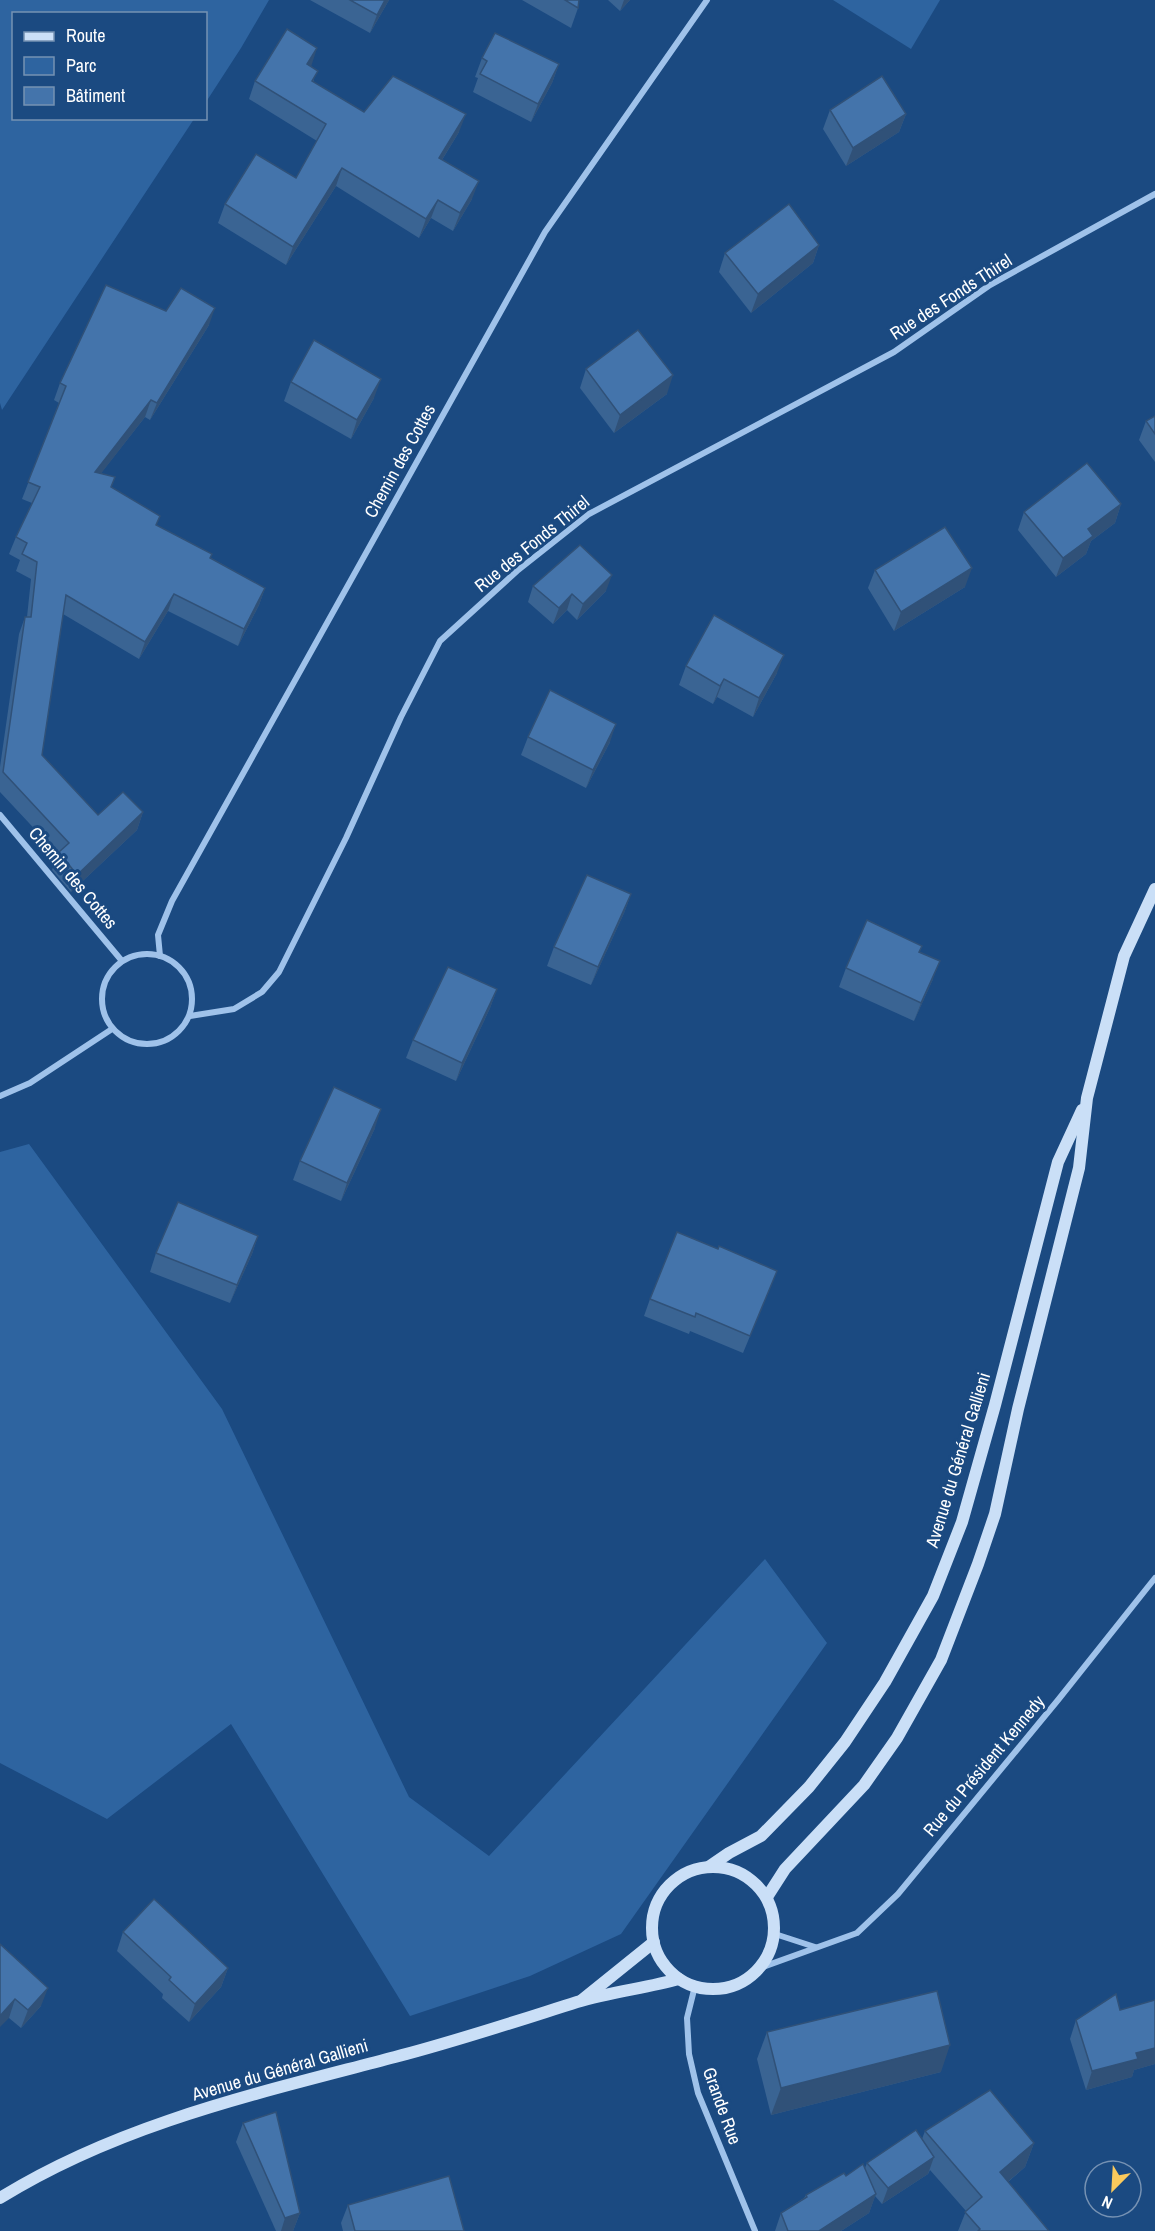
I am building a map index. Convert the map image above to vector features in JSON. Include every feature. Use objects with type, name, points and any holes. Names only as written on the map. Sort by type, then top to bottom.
[{"type":"street","name":"Chemin des Cottes","points":[[160,956],[158,935],[172,901],[545,232],[706,0]]},
{"type":"street","name":"Rue des Fonds Thirel","points":[[190,1016],[234,1009],[262,992],[279,972],[440,640],[517,571],[589,514],[894,352],[990,285],[1155,194]]},
{"type":"street","name":"Chemin des Cottes","points":[[0,815],[122,961]]},
{"type":"street","name":"Avenue du Général Gallieni","points":[[767,1897],[786,1869],[864,1785],[897,1738],[941,1660],[995,1514],[1013,1430],[1078,1168],[1087,1098],[1124,956],[1155,889]]},
{"type":"street","points":[[141,954],[160,956],[173,963],[184,973],[190,986],[192,1001],[190,1016],[179,1031],[164,1042],[145,1045],[127,1040],[112,1029],[102,1011],[101,992],[108,974],[122,961],[141,954]]},
{"type":"street","points":[[0,1096],[30,1083],[112,1029]]},
{"type":"street","name":"Avenue du Général Gallieni","points":[[710,1866],[761,1836],[809,1787],[845,1742],[885,1682],[933,1596],[962,1522],[1058,1162],[1087,1098]]},
{"type":"street","name":"Rue du Président Kennedy","points":[[760,1968],[857,1933],[898,1894],[1155,1578]]},
{"type":"street","points":[[710,1866],[733,1869],[752,1880],[767,1897],[773,1915],[775,1934],[770,1952],[760,1968],[749,1978],[723,1989],[695,1986],[679,1979],[667,1969],[659,1957],[654,1942],[652,1921],[658,1900],[671,1883],[689,1871],[710,1866]]},
{"type":"street","points":[[775,1934],[815,1947]]},
{"type":"street","name":"Avenue du Général Gallieni","points":[[579,2002],[654,1942]]},
{"type":"street","name":"Avenue du Général Gallieni","points":[[0,2198],[34,2177],[133,2132],[225,2103],[453,2042],[579,2002],[679,1979]]},
{"type":"street","name":"Grande Rue","points":[[695,1986],[687,2018],[689,2054],[698,2093],[755,2231]]},
{"type":"green space","points":[[0,0],[269,0],[207,100],[207,12],[12,12],[12,120],[193,120],[2,410],[0,403]]},
{"type":"green space","points":[[833,0],[940,0],[911,49]]},
{"type":"green space","points":[[29,1144],[222,1409],[409,1797],[489,1856],[765,1559],[827,1643],[621,1934],[530,1976],[410,2016],[231,1724],[107,1819],[0,1763],[0,1152]]},
{"type":"building","points":[[350,0],[385,0],[377,15]]},
{"type":"building","points":[[565,0],[579,0],[578,8]]},
{"type":"building","points":[[287,29],[317,48],[307,64],[318,71],[312,81],[364,112],[393,76],[466,114],[439,158],[479,181],[460,213],[438,200],[426,219],[342,168],[293,247],[225,204],[256,154],[296,178],[326,124],[255,81]]},
{"type":"building","points":[[495,33],[559,64],[538,104],[480,74],[487,61],[482,58]]},
{"type":"building","points":[[882,76],[906,114],[853,148],[830,110]]},
{"type":"building","points":[[789,204],[819,245],[758,294],[725,253]]},
{"type":"building","points":[[106,285],[166,311],[181,288],[215,308],[157,403],[151,400],[95,472],[115,477],[111,487],[160,516],[156,525],[212,554],[210,558],[265,588],[244,629],[174,594],[145,642],[66,595],[42,755],[98,815],[123,792],[143,812],[77,875],[59,852],[69,843],[3,772],[25,617],[31,617],[37,562],[22,554],[27,543],[16,537],[40,487],[28,482],[66,386],[60,383]]},
{"type":"building","points":[[638,330],[673,375],[620,415],[586,369]]},
{"type":"building","points":[[314,340],[381,379],[357,420],[291,382]]},
{"type":"building","points":[[1155,416],[1155,434],[1146,421]]},
{"type":"building","points":[[1087,463],[1121,504],[1088,529],[1093,536],[1063,558],[1024,512]]},
{"type":"building","points":[[945,527],[972,568],[901,612],[875,570]]},
{"type":"building","points":[[580,545],[612,575],[583,604],[572,594],[559,608],[533,586]]},
{"type":"building","points":[[714,615],[784,655],[759,698],[724,679],[720,686],[686,666]]},
{"type":"building","points":[[550,690],[616,724],[593,770],[528,737]]},
{"type":"building","points":[[587,875],[631,894],[598,967],[554,947]]},
{"type":"building","points":[[867,920],[922,946],[919,952],[940,961],[921,1003],[846,968]]},
{"type":"building","points":[[448,967],[497,989],[462,1063],[413,1040]]},
{"type":"building","points":[[334,1087],[381,1109],[347,1183],[300,1161]]},
{"type":"building","points":[[178,1202],[258,1236],[237,1285],[156,1253]]},
{"type":"building","points":[[677,1232],[718,1249],[719,1246],[777,1271],[750,1336],[696,1313],[695,1317],[650,1299]]},
{"type":"building","points":[[154,1899],[228,1968],[195,2004],[169,1980],[171,1977],[123,1932]]},
{"type":"building","points":[[0,1944],[48,1988],[28,2010],[15,1999],[0,2016]]},
{"type":"building","points":[[937,1991],[950,2045],[781,2088],[767,2032]]},
{"type":"building","points":[[1116,1994],[1120,2010],[1155,2000],[1155,2048],[1136,2053],[1138,2059],[1092,2071],[1076,2020]]},
{"type":"building","points":[[990,2090],[1034,2143],[1000,2172],[1049,2231],[978,2231],[980,2229],[965,2212],[982,2197],[925,2131]]},
{"type":"building","points":[[276,2112],[300,2213],[285,2218],[243,2123]]},
{"type":"building","points":[[916,2130],[934,2157],[888,2188],[867,2163]]},
{"type":"building","points":[[863,2164],[876,2194],[819,2231],[788,2231],[781,2213],[807,2197],[806,2195],[844,2173],[846,2176]]},
{"type":"building","points":[[449,2176],[464,2231],[355,2231],[348,2205]]}]
